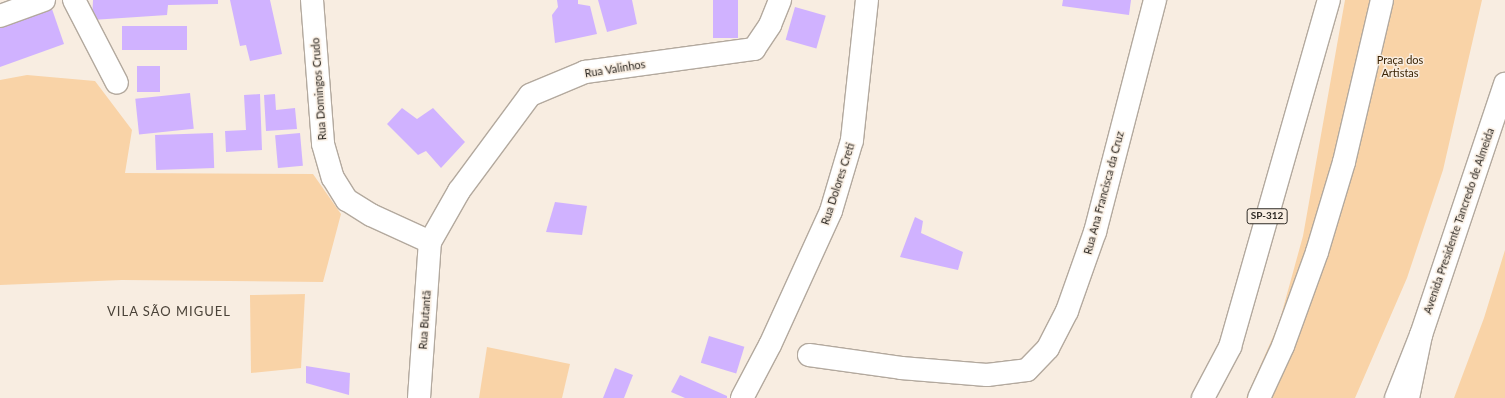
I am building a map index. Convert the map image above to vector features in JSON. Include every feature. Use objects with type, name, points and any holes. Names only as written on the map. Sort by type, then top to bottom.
[{"type":"main road","points":[[0,16],[44,0]]},
{"type":"main road","points":[[74,0],[117,83]]},
{"type":"main road","name":"Rua Domingos Crudo","points":[[312,0],[323,144],[333,178],[346,200],[371,215],[430,242]]},
{"type":"main road","name":"Rua Valinhos","points":[[430,242],[459,191],[530,95],[585,72],[754,49],[770,25],[780,0]]},
{"type":"main road","name":"Rua Dolores Creti","points":[[742,398],[770,346],[831,211],[852,140],[867,0]]},
{"type":"main road","name":"Rua Ana Francisca da Cruz","points":[[809,355],[901,368],[987,375],[1027,370],[1048,348],[1067,311],[1095,232],[1155,0]]},
{"type":"main road","name":"SP-312","points":[[1203,398],[1230,347],[1329,0]]},
{"type":"main road","points":[[1259,398],[1283,346],[1317,252],[1344,162],[1382,0]]},
{"type":"main road","name":"Avenida Presidente Tancredo de Almeida","points":[[1421,335],[1505,84]]},
{"type":"main road","name":"Rua Butantã","points":[[419,398],[430,242]]},
{"type":"main road","points":[[1396,398],[1421,335]]},
{"type":"main road","points":[[1408,398],[1421,335]]},
{"type":"green space","name":"Praça dos Artistas","points":[[1345,0],[1482,0],[1443,170],[1407,278],[1355,398],[1246,398],[1279,323],[1303,236]]},
{"type":"green space","points":[[27,75],[95,81],[132,130],[125,173],[313,174],[341,214],[323,282],[122,280],[0,285],[0,80]]},
{"type":"green space","points":[[1505,250],[1505,398],[1454,398],[1484,318]]},
{"type":"green space","points":[[305,294],[301,368],[251,373],[250,295]]},
{"type":"green space","points":[[487,347],[570,364],[562,398],[479,398]]},
{"type":"building","points":[[93,0],[218,0],[218,4],[168,5],[167,15],[92,20]]},
{"type":"building","points":[[230,0],[270,0],[282,54],[250,61],[246,45],[240,46]]},
{"type":"building","points":[[557,0],[578,0],[578,4],[590,6],[597,34],[555,43],[552,15],[558,7]]},
{"type":"building","points":[[598,0],[632,0],[637,24],[607,32]]},
{"type":"building","points":[[713,0],[738,0],[738,38],[713,38]]},
{"type":"building","points":[[1063,0],[1131,0],[1129,15],[1062,6]]},
{"type":"building","points":[[795,7],[826,16],[816,49],[786,40]]},
{"type":"building","points":[[52,9],[64,44],[0,67],[0,27]]},
{"type":"building","points":[[122,26],[187,26],[187,50],[122,50]]},
{"type":"building","points":[[137,66],[160,66],[160,92],[137,92]]},
{"type":"building","points":[[190,93],[194,129],[139,135],[135,99]]},
{"type":"building","points":[[260,94],[262,150],[226,152],[225,131],[246,130],[244,95]]},
{"type":"building","points":[[275,94],[276,110],[295,108],[297,129],[266,131],[264,95]]},
{"type":"building","points":[[402,108],[417,119],[433,108],[465,142],[441,168],[426,151],[418,155],[387,124]]},
{"type":"building","points":[[213,133],[214,168],[156,170],[155,135]]},
{"type":"building","points":[[300,133],[303,166],[278,168],[275,135]]},
{"type":"building","points":[[555,202],[587,206],[582,235],[546,232]]},
{"type":"building","points":[[915,217],[923,221],[921,233],[963,252],[958,270],[900,257]]},
{"type":"building","points":[[709,336],[744,347],[736,374],[701,363]]},
{"type":"building","points":[[306,366],[350,373],[349,395],[306,383]]},
{"type":"building","points":[[615,368],[633,375],[624,398],[603,398]]},
{"type":"building","points":[[680,375],[727,396],[727,398],[685,398],[671,392]]},
{"type":"district","name":"VILA SÃO MIGUEL","points":[[169,311]]}]
